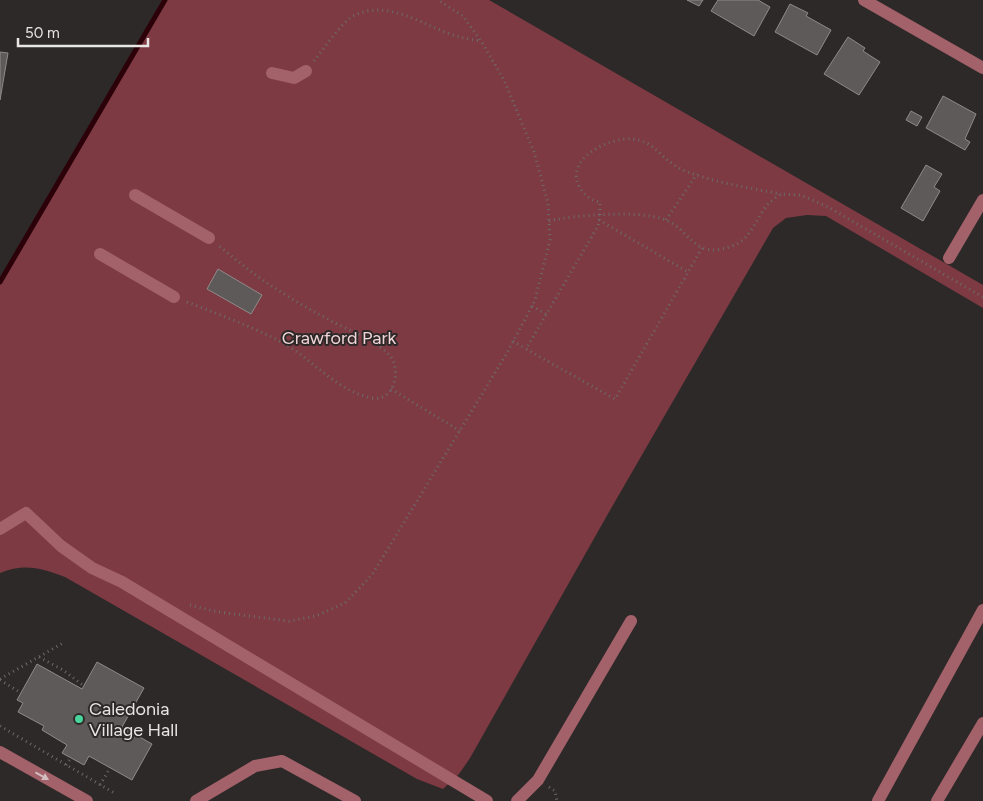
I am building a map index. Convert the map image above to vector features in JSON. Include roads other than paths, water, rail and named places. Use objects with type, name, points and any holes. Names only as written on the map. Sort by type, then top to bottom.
[{"type":"street","points":[[864,0],[983,68]]},
{"type":"street","points":[[272,73],[294,78],[306,71]]},
{"type":"street","points":[[135,194],[209,238]]},
{"type":"street","points":[[949,258],[983,200]]},
{"type":"street","points":[[100,254],[174,297]]},
{"type":"street","points":[[0,529],[26,513],[60,546],[92,568],[122,582],[487,801]]},
{"type":"street","points":[[878,801],[983,610]]},
{"type":"street","points":[[517,801],[538,780],[631,621]]},
{"type":"street","points":[[937,801],[979,737],[983,723]]},
{"type":"street","points":[[0,752],[87,801]]},
{"type":"street","points":[[196,801],[255,766],[282,761],[355,801]]},
{"type":"waterway","points":[[0,282],[165,0]]},
{"type":"place","name":"Caledonia Village Hall","points":[[79,719]]},
{"type":"park label","name":"Crawford Park","points":[[339,338]]}]
